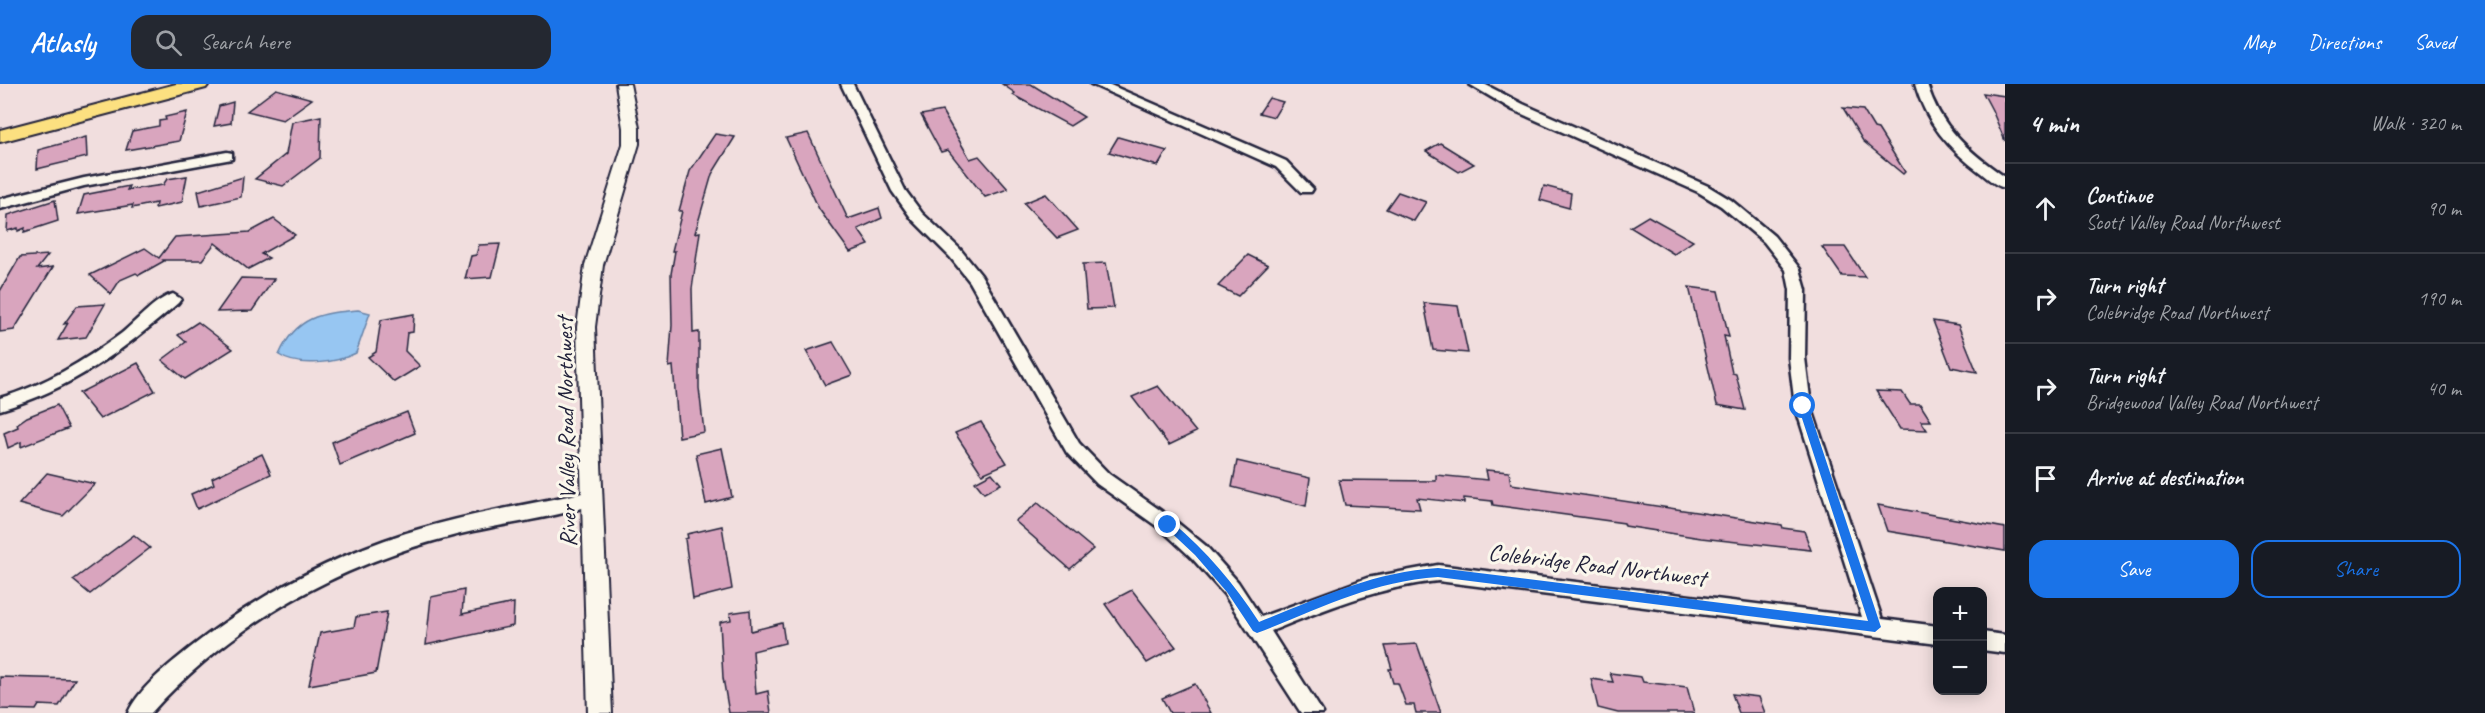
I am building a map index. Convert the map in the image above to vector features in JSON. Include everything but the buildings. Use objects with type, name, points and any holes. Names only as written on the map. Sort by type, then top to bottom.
[{"type":"main road","points":[[0,123],[146,84]]},
{"type":"main road","points":[[0,136],[199,84]]},
{"type":"street","name":"River Valley Road Northwest","points":[[600,713],[586,327],[594,265],[631,144],[631,128],[623,84]]},
{"type":"street","points":[[846,84],[899,191],[917,216],[955,253],[976,279],[1073,448],[1103,479],[1168,525],[1199,552],[1231,588],[1312,713]]},
{"type":"street","points":[[1097,84],[1281,164],[1305,189]]},
{"type":"street","points":[[1475,84],[1518,107],[1703,189],[1726,203],[1784,255],[1793,269],[1798,290],[1797,358],[1803,406],[1875,627]]},
{"type":"street","points":[[1921,84],[1929,113],[1939,128],[1955,146],[2005,184]]},
{"type":"street","points":[[0,204],[84,182],[226,156]]},
{"type":"street","points":[[0,404],[22,399],[59,383],[147,321],[173,299]]},
{"type":"street","points":[[138,713],[191,660],[242,621],[294,589],[341,566],[422,537],[592,498]]},
{"type":"street","name":"Colebridge Road Northwest","points":[[1257,628],[1375,582],[1406,575],[1438,573],[1933,634]]},
{"type":"street","points":[[1987,642],[2005,644]]},
{"type":"water","points":[[358,310],[370,313],[356,353],[318,363],[296,362],[279,355],[293,332],[302,324],[321,315]]},
{"type":"route","points":[[1168,525],[1199,552],[1231,588],[1257,628],[1375,582],[1406,575],[1438,573],[1472,575],[1875,627],[1813,444],[1803,406]]}]
